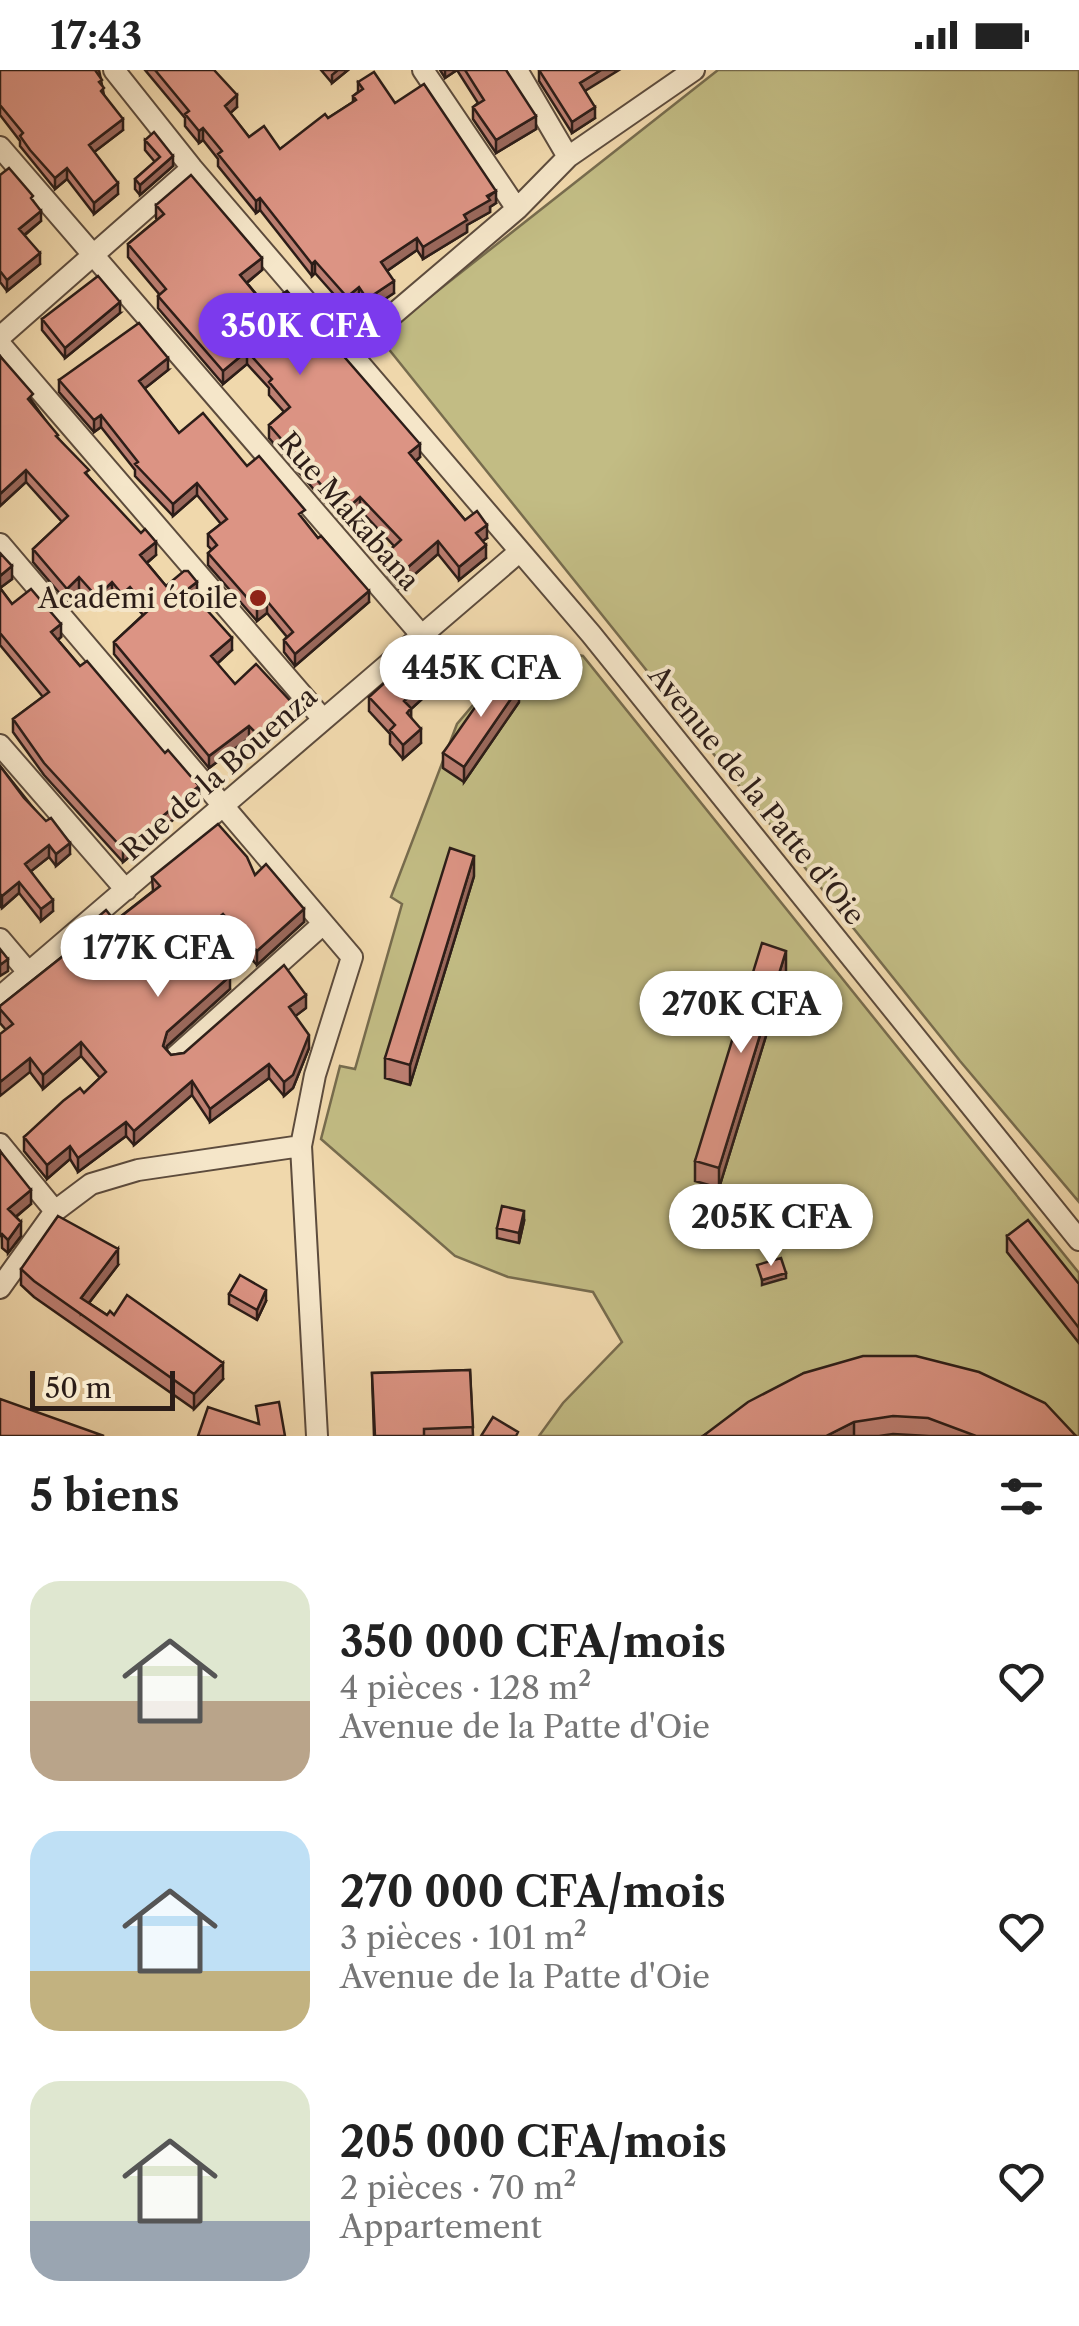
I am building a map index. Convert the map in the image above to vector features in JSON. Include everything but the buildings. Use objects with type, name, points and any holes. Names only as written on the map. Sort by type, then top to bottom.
[{"type":"street","name":"Avenue de la Patte d'Oie","points":[[114,70],[192,168],[590,634],[1079,1240]]},
{"type":"street","points":[[423,70],[517,209]]},
{"type":"street","points":[[518,70],[568,158]]},
{"type":"street","points":[[349,352],[517,209],[568,158],[694,70]]},
{"type":"street","name":"Rue Makabana","points":[[0,147],[422,637]]},
{"type":"street","points":[[192,168],[0,341],[322,718]]},
{"type":"street","points":[[0,544],[352,958],[316,1075],[301,1146],[317,1436]]},
{"type":"street","name":"Rue de la Bouenza","points":[[0,997],[519,552]]},
{"type":"street","points":[[0,746],[126,890]]},
{"type":"street","points":[[176,1056],[323,924]]},
{"type":"street","points":[[0,939],[28,972]]},
{"type":"street","points":[[0,1144],[56,1211]]},
{"type":"street","points":[[0,1288],[56,1211],[91,1184],[138,1170],[301,1146]]},
{"type":"shaded area","points":[[718,70],[1079,70],[1079,1202],[960,1061],[379,337]]},
{"type":"shaded area","points":[[524,645],[583,656],[1079,1273],[1079,1436],[539,1436],[563,1403],[622,1342],[593,1292],[508,1277],[455,1256],[321,1139],[340,1066],[355,1069],[402,904],[391,897],[457,724]]},
{"type":"place","name":"Academi étoile","points":[[258,598]]}]
